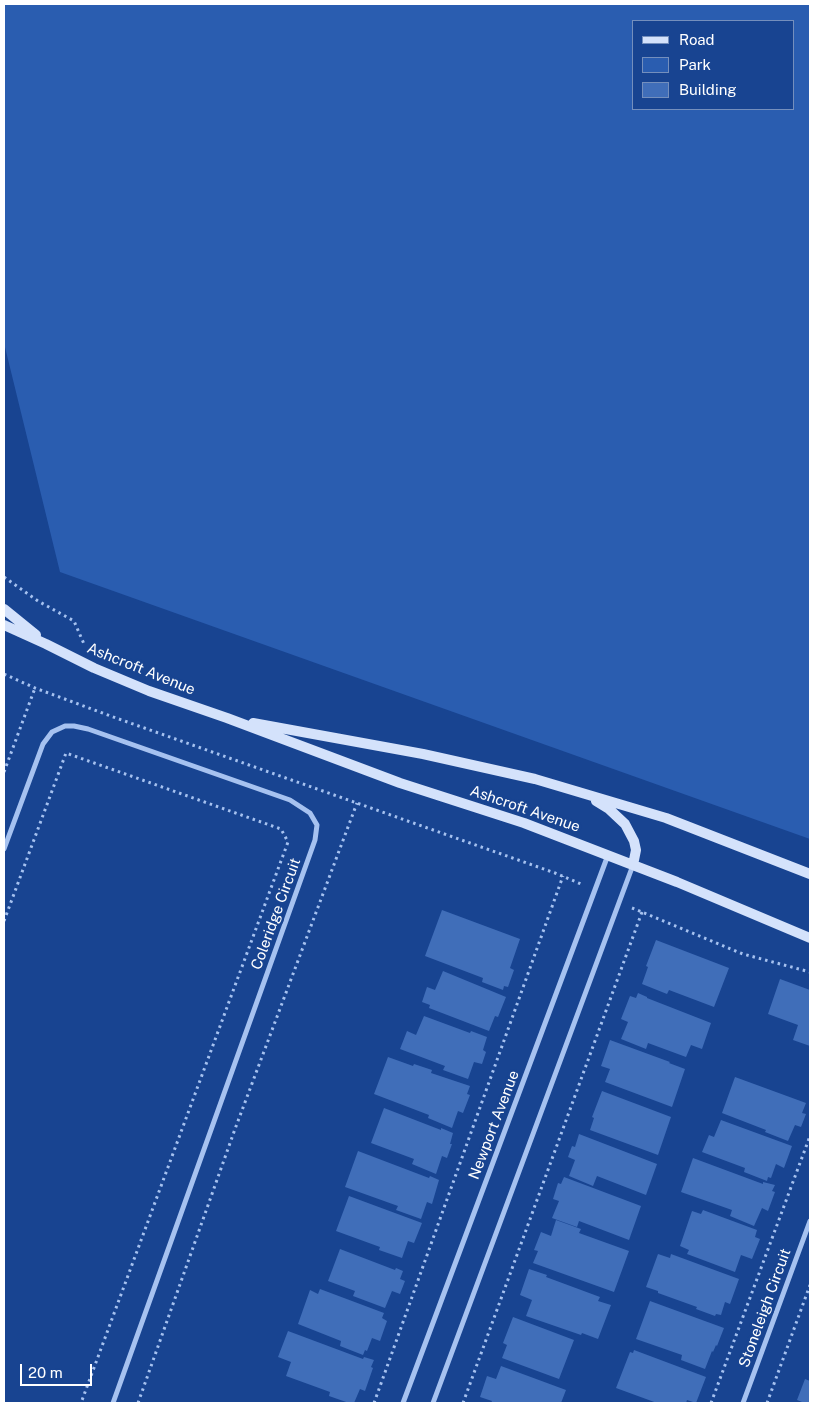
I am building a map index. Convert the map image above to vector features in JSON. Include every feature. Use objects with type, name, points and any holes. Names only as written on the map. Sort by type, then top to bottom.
[{"type":"main road","name":"Ashcroft Avenue","points":[[4,609],[46,644]]},
{"type":"main road","name":"Ashcroft Avenue","points":[[4,625],[94,668],[149,691],[400,783],[524,823],[633,865],[810,938]]},
{"type":"main road","name":"Ashcroft Avenue","points":[[227,718],[423,754],[535,779],[666,818],[810,874]]},
{"type":"main road","points":[[584,793],[609,809],[625,824],[634,841],[636,850],[633,865]]},
{"type":"street","name":"Coleridge Circuit","points":[[4,849],[43,744],[52,732],[64,726],[88,729],[290,800],[310,813],[316,825],[315,840],[113,1403]]},
{"type":"street","name":"Newport Avenue","points":[[403,1403],[608,856]]},
{"type":"street","points":[[433,1403],[633,865]]},
{"type":"street","name":"Stoneleigh Circuit","points":[[743,1403],[810,1221]]},
{"type":"path","points":[[4,577],[38,601],[74,622],[94,668]]},
{"type":"path","points":[[4,674],[35,688],[563,876],[595,891]]},
{"type":"path","points":[[4,772],[35,688]]},
{"type":"path","points":[[4,921],[66,752],[281,829],[288,842],[81,1403]]},
{"type":"path","points":[[138,1403],[235,1129],[357,803]]},
{"type":"path","points":[[374,1403],[563,876]]},
{"type":"path","points":[[619,901],[743,954],[810,972]]},
{"type":"path","points":[[463,1403],[642,912]]},
{"type":"path","points":[[711,1403],[810,1136]]},
{"type":"path","points":[[767,1403],[810,1285]]},
{"type":"green space","points":[[4,4],[810,4],[810,839],[60,572],[4,343]]},
{"type":"building","points":[[442,910],[520,939],[510,968],[514,970],[508,987],[504,986],[503,990],[482,982],[483,978],[425,956]]},
{"type":"building","points":[[656,940],[729,968],[714,1007],[669,990],[667,994],[642,984],[648,967],[646,966]]},
{"type":"building","points":[[443,971],[506,997],[498,1017],[495,1016],[489,1031],[429,1008],[430,1005],[422,1002],[427,987],[435,990]]},
{"type":"building","points":[[780,979],[810,990],[810,1046],[793,1040],[798,1025],[768,1014]]},
{"type":"building","points":[[638,993],[711,1023],[702,1049],[691,1045],[686,1057],[648,1043],[646,1049],[621,1039],[628,1022],[621,1019],[630,996],[636,998]]},
{"type":"building","points":[[424,1016],[470,1033],[471,1031],[487,1037],[483,1050],[486,1052],[482,1064],[474,1062],[468,1079],[443,1070],[445,1066],[400,1049],[407,1031],[416,1035]]},
{"type":"building","points":[[610,1040],[685,1069],[672,1107],[605,1082],[610,1069],[601,1066]]},
{"type":"building","points":[[388,1057],[413,1066],[414,1064],[432,1070],[431,1073],[470,1086],[467,1094],[470,1095],[463,1113],[458,1111],[452,1128],[428,1118],[429,1115],[374,1094]]},
{"type":"building","points":[[735,1077],[806,1103],[802,1113],[806,1114],[801,1127],[795,1125],[788,1141],[765,1132],[766,1130],[722,1113]]},
{"type":"building","points":[[602,1091],[671,1117],[658,1155],[590,1130],[594,1118],[592,1117]]},
{"type":"building","points":[[384,1108],[453,1133],[450,1144],[452,1144],[447,1158],[442,1156],[436,1174],[412,1164],[414,1159],[371,1143]]},
{"type":"building","points":[[721,1120],[792,1146],[784,1168],[776,1164],[771,1178],[768,1177],[767,1181],[744,1172],[745,1168],[702,1152],[709,1135],[714,1137]]},
{"type":"building","points":[[579,1134],[657,1164],[646,1195],[597,1176],[593,1186],[569,1176],[575,1160],[568,1157],[572,1146],[575,1147]]},
{"type":"building","points":[[358,1151],[439,1180],[432,1204],[427,1202],[421,1219],[396,1210],[398,1206],[345,1187]]},
{"type":"building","points":[[693,1158],[763,1184],[763,1182],[775,1185],[772,1191],[775,1192],[768,1211],[762,1208],[754,1226],[730,1216],[732,1210],[681,1192]]},
{"type":"building","points":[[564,1177],[641,1206],[629,1240],[579,1221],[577,1227],[552,1218],[559,1201],[553,1199],[558,1183],[561,1184]]},
{"type":"building","points":[[349,1196],[422,1223],[414,1243],[408,1241],[402,1258],[379,1250],[380,1247],[336,1231]]},
{"type":"building","points":[[703,1210],[757,1230],[755,1237],[760,1239],[752,1259],[741,1255],[735,1272],[687,1254],[689,1250],[680,1246],[692,1211],[701,1214]]},
{"type":"building","points":[[556,1220],[581,1229],[579,1233],[629,1251],[614,1292],[533,1263],[538,1251],[534,1250],[541,1232],[551,1236]]},
{"type":"building","points":[[340,1249],[395,1270],[396,1268],[403,1271],[400,1279],[405,1281],[400,1294],[392,1291],[385,1308],[353,1296],[355,1291],[328,1281]]},
{"type":"building","points":[[658,1254],[670,1258],[671,1254],[739,1279],[730,1304],[725,1302],[721,1315],[716,1314],[715,1316],[696,1309],[697,1307],[646,1287]]},
{"type":"building","points":[[529,1269],[600,1297],[598,1301],[611,1305],[598,1339],[526,1316],[532,1300],[520,1295]]},
{"type":"building","points":[[320,1289],[384,1313],[382,1318],[387,1321],[380,1341],[372,1338],[367,1351],[365,1350],[363,1355],[340,1346],[341,1341],[298,1324],[310,1290],[318,1294]]},
{"type":"building","points":[[650,1301],[724,1328],[705,1369],[681,1360],[682,1355],[636,1339]]},
{"type":"building","points":[[513,1317],[574,1340],[559,1379],[502,1358],[507,1345],[503,1343]]},
{"type":"building","points":[[288,1331],[363,1359],[364,1357],[374,1360],[365,1391],[360,1389],[354,1403],[329,1396],[330,1392],[286,1376],[291,1362],[278,1357]]},
{"type":"building","points":[[634,1350],[706,1377],[696,1403],[687,1400],[686,1403],[657,1403],[616,1388],[630,1352],[633,1353]]},
{"type":"building","points":[[501,1366],[566,1390],[561,1403],[491,1403],[492,1401],[480,1397],[487,1376],[496,1379]]},
{"type":"building","points":[[805,1379],[810,1381],[810,1403],[801,1403],[797,1400]]}]
